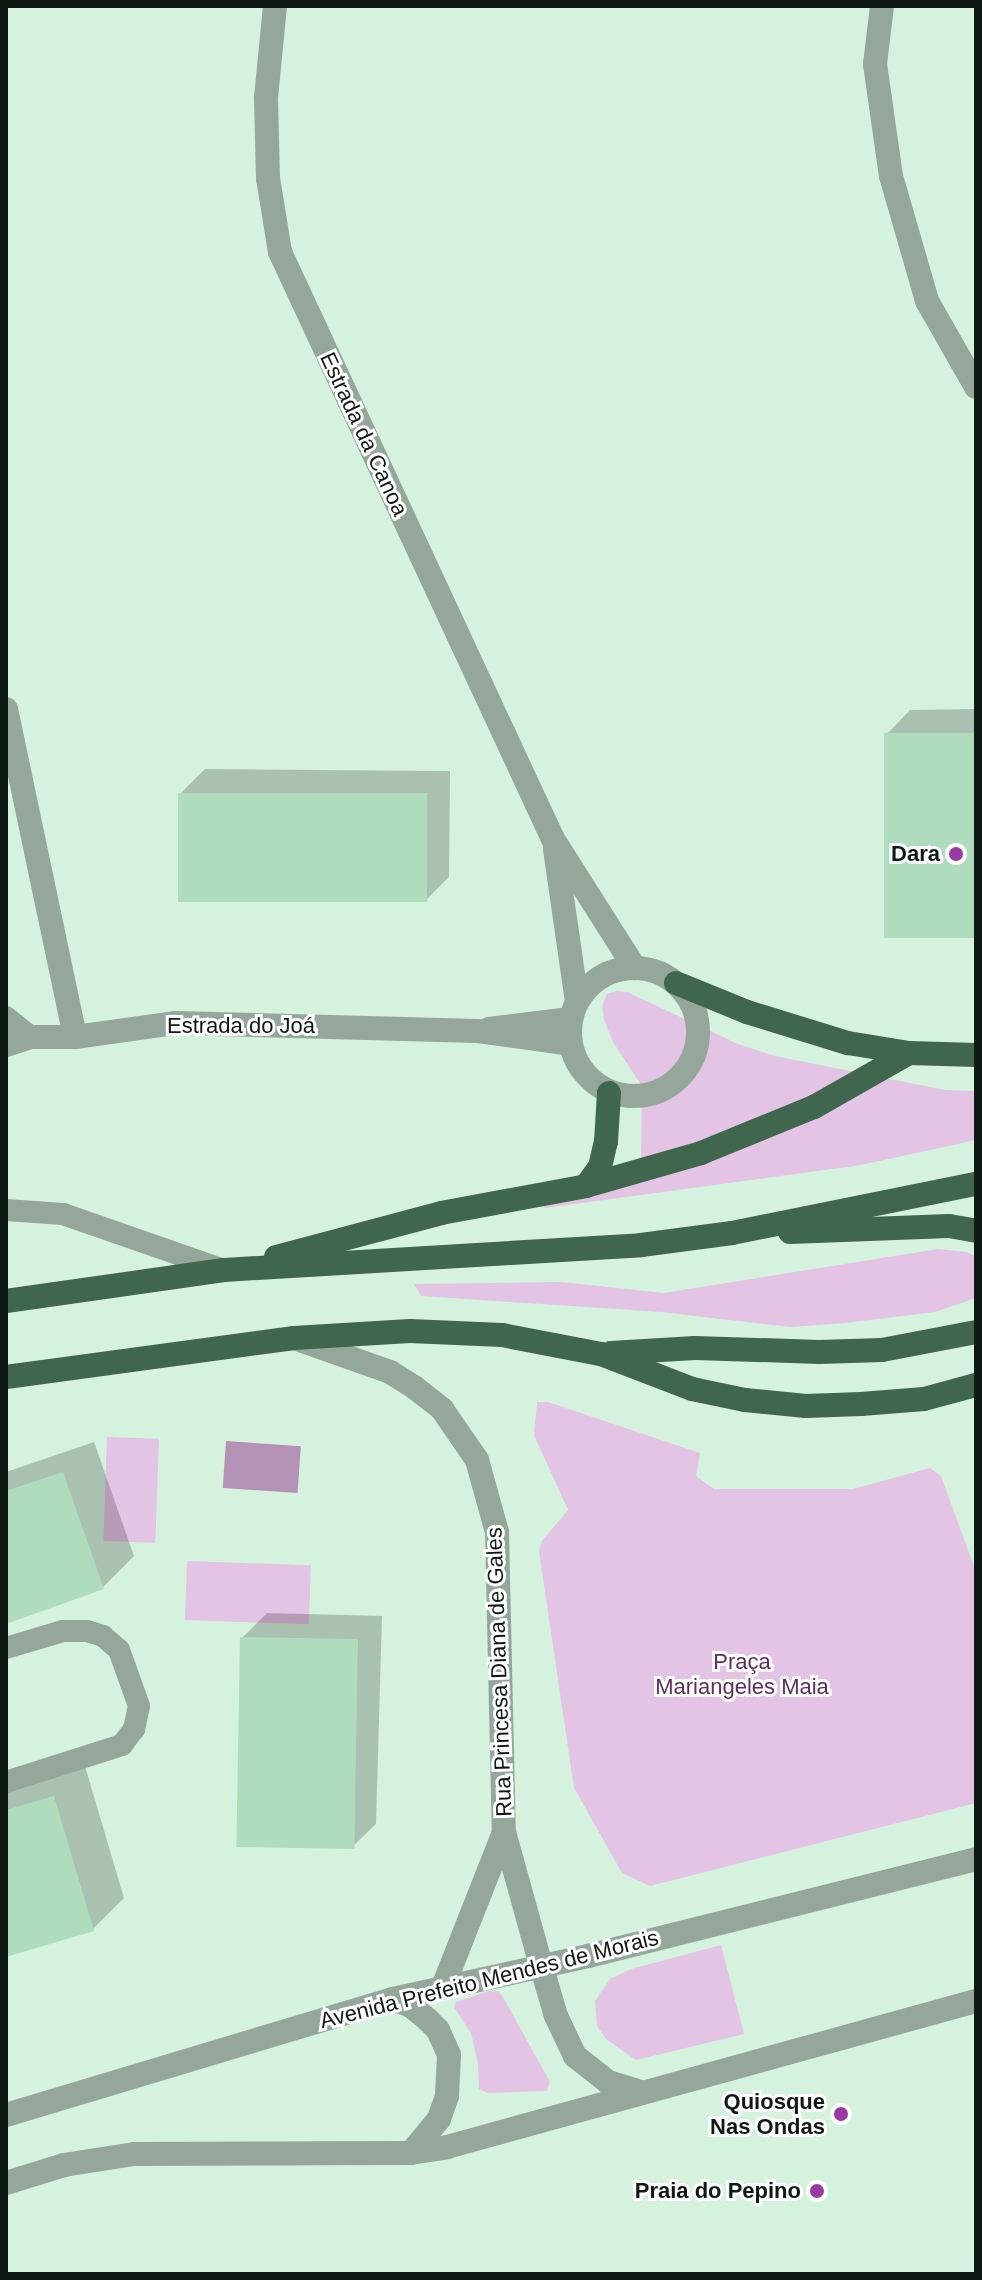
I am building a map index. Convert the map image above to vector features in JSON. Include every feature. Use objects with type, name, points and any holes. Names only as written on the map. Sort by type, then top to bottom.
[{"type":"highway","points":[[676,983],[794,1028],[848,1043],[909,1053],[976,1055]]},
{"type":"highway","points":[[224,1270],[441,1213],[586,1186],[716,1148],[814,1107],[909,1053]]},
{"type":"highway","points":[[586,1186],[600,1167],[606,1142],[609,1093]]},
{"type":"highway","points":[[6,1301],[224,1270],[641,1245],[732,1233],[976,1184]]},
{"type":"highway","points":[[732,1233],[949,1226],[976,1231]]},
{"type":"highway","points":[[6,1377],[294,1338],[410,1331],[502,1335],[601,1354],[692,1389],[745,1400],[806,1406],[924,1399],[976,1385]]},
{"type":"highway","points":[[601,1354],[695,1348],[819,1352],[882,1350],[976,1332]]},
{"type":"street","name":"Estrada da Canoa","points":[[275,6],[267,111],[268,178],[280,252],[553,839],[635,968]]},
{"type":"street","points":[[882,6],[875,64],[891,176],[927,301],[976,387]]},
{"type":"street","points":[[6,709],[75,1037]]},
{"type":"street","name":"Estrada da Canoa","points":[[553,839],[574,1010]]},
{"type":"street","points":[[635,968],[663,975],[676,983],[689,998],[697,1017],[699,1037],[694,1057],[683,1074],[659,1092],[629,1097],[609,1093],[591,1081],[577,1065],[570,1044],[574,1010],[602,976],[635,968]]},
{"type":"street","name":"Estrada do Joá","points":[[478,1031],[574,1010]]},
{"type":"street","name":"Estrada do Joá","points":[[6,1045],[31,1037],[75,1037],[176,1023],[478,1031],[570,1044]]},
{"type":"street","name":"Rua Princesa Diana de Gales","points":[[294,1338],[390,1372],[414,1387],[442,1409],[477,1460],[497,1532],[504,1832],[560,2029],[575,2056],[608,2082],[638,2091]]},
{"type":"street","points":[[443,1987],[504,1832]]},
{"type":"street","name":"Avenida Prefeito Mendes de Morais","points":[[6,2115],[393,1999],[976,1859]]},
{"type":"street","points":[[393,1999],[411,2006],[438,2030],[449,2055],[447,2096],[439,2119],[411,2153]]},
{"type":"street","points":[[6,2183],[64,2165],[134,2154],[411,2153],[486,2138],[638,2091],[976,2001]]},
{"type":"lane","points":[[6,1017],[31,1037]]},
{"type":"lane","points":[[6,1210],[63,1214],[224,1270]]},
{"type":"lane","points":[[6,1648],[63,1631],[87,1631],[103,1636],[119,1650],[139,1706],[134,1729],[122,1745],[6,1782]]},
{"type":"green space","points":[[627,992],[738,1044],[775,1056],[945,1090],[976,1091],[976,1140],[861,1165],[545,1208],[543,1206],[641,1165],[642,1086],[613,1042],[602,1006],[607,994]]},
{"type":"green space","points":[[938,1249],[967,1252],[976,1257],[976,1298],[935,1312],[791,1327],[661,1312],[421,1296],[414,1284],[561,1282],[664,1293]]},
{"type":"green space","name":"Praça Mariangeles Maia","points":[[537,1402],[548,1402],[700,1453],[696,1476],[714,1489],[853,1489],[930,1468],[941,1476],[976,1572],[976,1803],[650,1886],[622,1873],[574,1788],[539,1551],[542,1541],[568,1510],[534,1435]]},
{"type":"green space","points":[[107,1437],[159,1439],[155,1543],[103,1541]]},
{"type":"green space","points":[[187,1561],[311,1565],[309,1624],[185,1620]]},
{"type":"green space","points":[[721,1945],[744,2034],[636,2060],[607,2040],[597,2026],[595,2001],[610,1979],[631,1969]]},
{"type":"green space","points":[[498,1991],[503,1997],[550,2082],[547,2091],[488,2093],[479,2089],[478,2063],[471,2033],[454,2007],[456,2002]]},
{"type":"shaded area","points":[[226,1441],[301,1446],[298,1493],[223,1488]]},
{"type":"building","points":[[884,733],[976,733],[976,938],[884,938]]},
{"type":"building","points":[[178,793],[427,793],[427,902],[178,902]]},
{"type":"building","points":[[63,1472],[104,1589],[6,1624],[6,1491]]},
{"type":"building","points":[[240,1637],[358,1639],[354,1849],[236,1847]]},
{"type":"building","points":[[54,1796],[94,1931],[6,1957],[6,1810]]},
{"type":"place","name":"Dara","points":[[956,854]]},
{"type":"place","name":"Quiosque Nas Ondas","points":[[841,2114]]},
{"type":"place","name":"Praia do Pepino","points":[[817,2191]]}]
